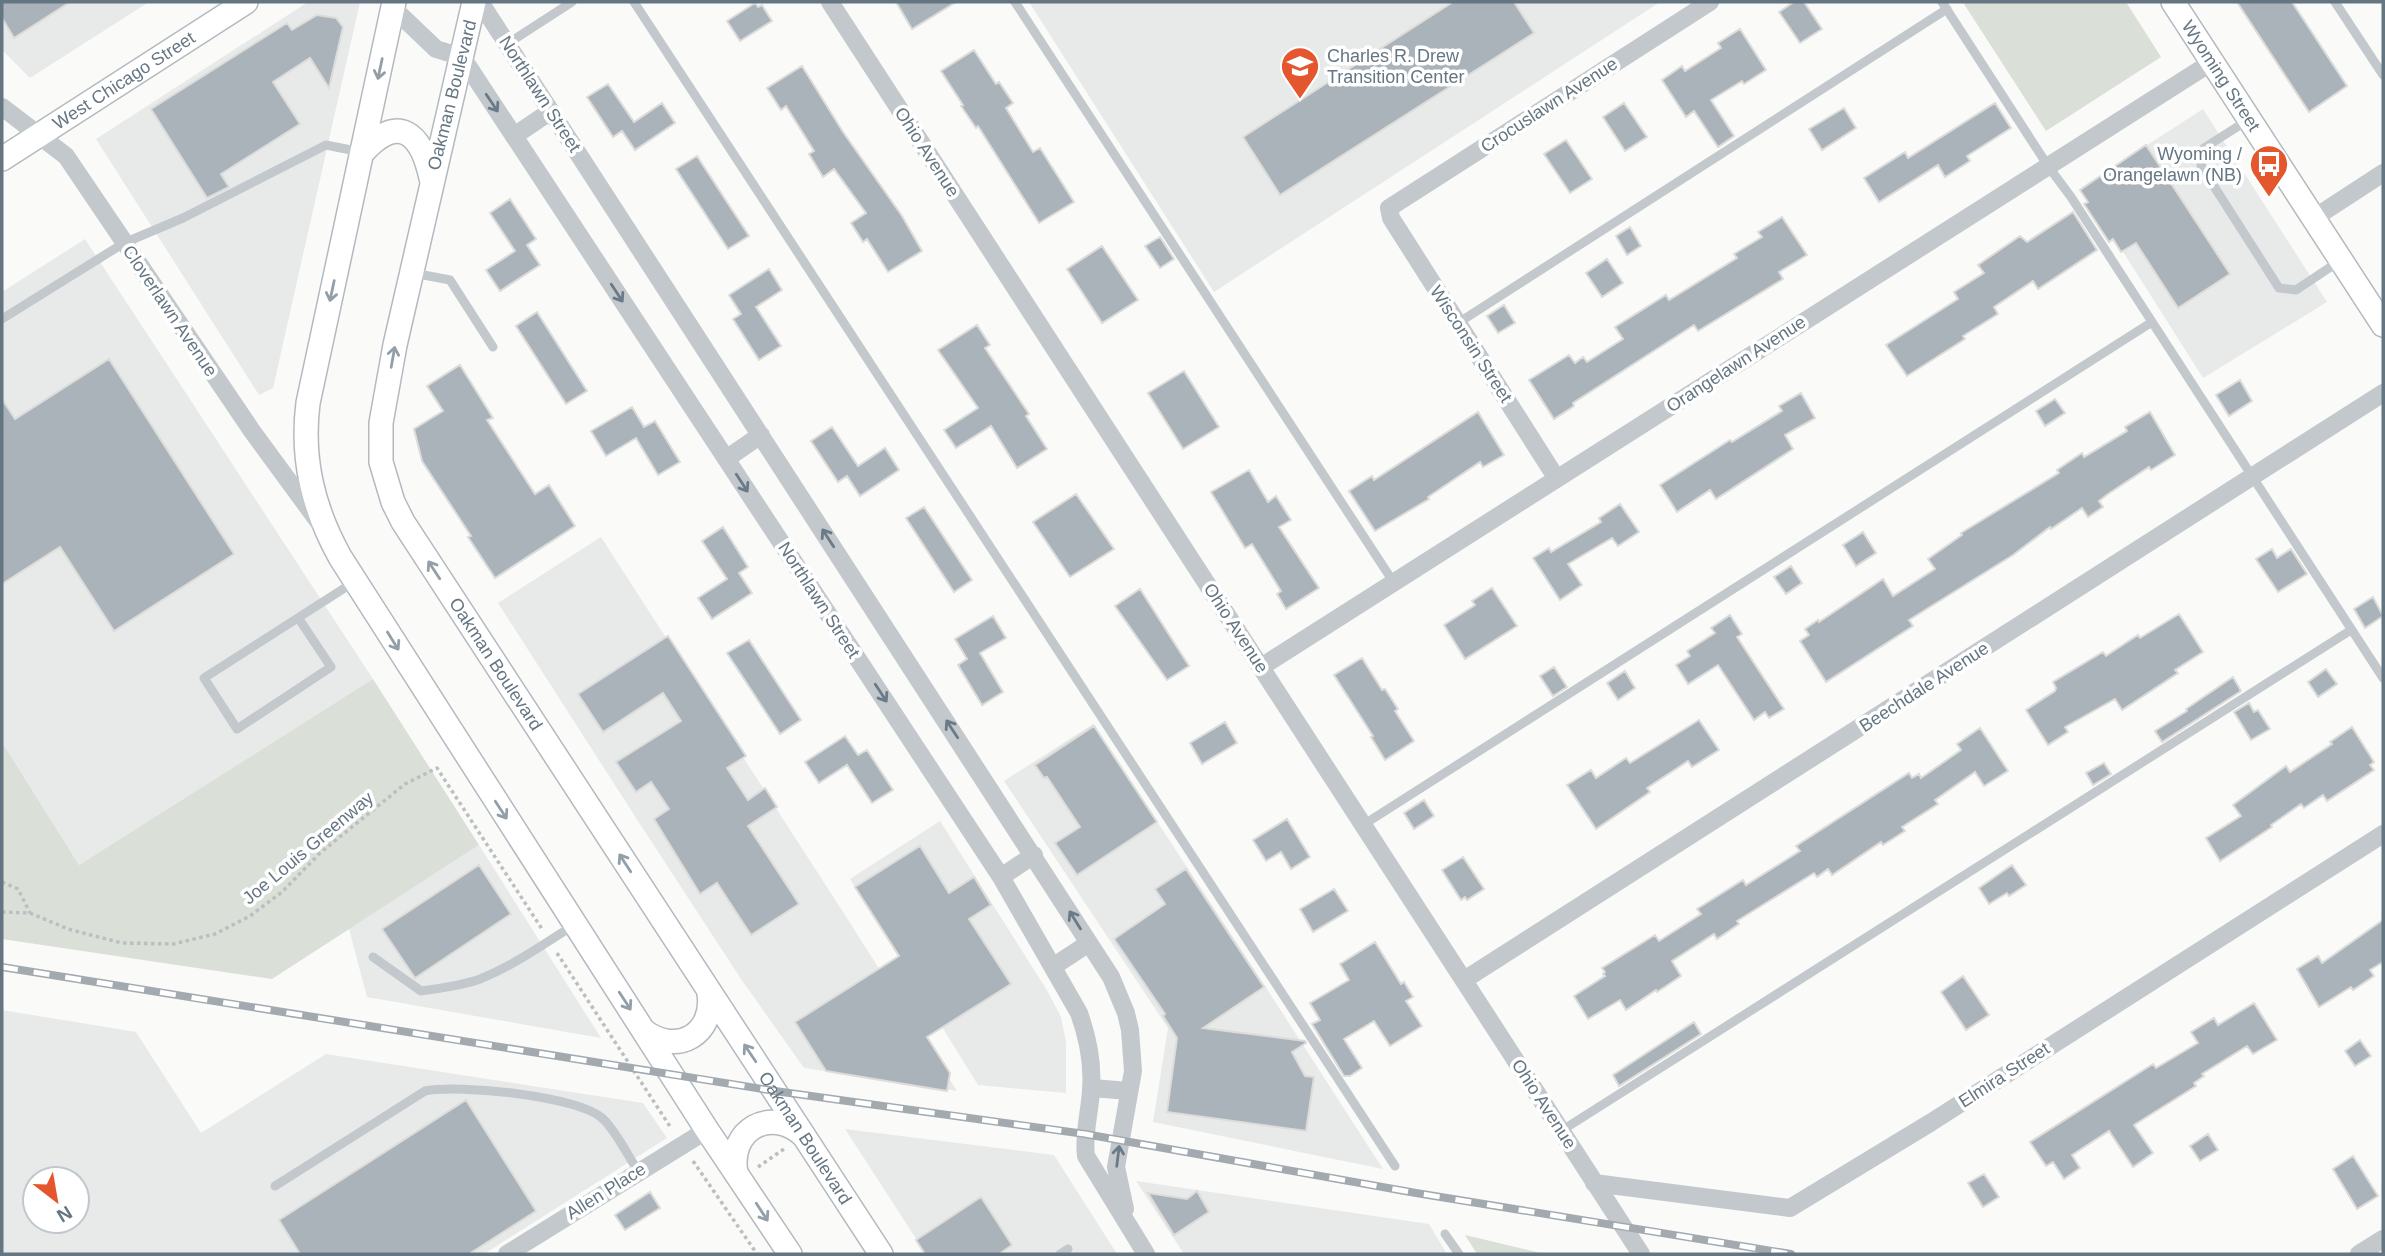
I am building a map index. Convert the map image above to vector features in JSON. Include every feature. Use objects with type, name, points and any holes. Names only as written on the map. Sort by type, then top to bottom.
[{"type":"street","name":"Oakman Boulevard","points":[[474,2],[395,345],[382,423],[381,462],[393,502],[709,993],[797,1139],[881,1254]]},
{"type":"street","name":"Northlawn Street","points":[[480,2],[1111,977],[1130,1030],[1133,1071],[1116,1167],[1124,1205],[1143,1250]]},
{"type":"street","name":"Ohio Avenue","points":[[830,2],[1641,1254]]},
{"type":"street","name":"Crocuslawn Avenue","points":[[1389,208],[1710,2]]},
{"type":"street","name":"Wyoming Street","points":[[2173,2],[2383,325]]},
{"type":"street","points":[[393,5],[436,50],[463,57]]},
{"type":"street","points":[[393,5],[306,419],[309,479],[324,529],[707,1130],[744,1172],[790,1254]]},
{"type":"street","name":"West Chicago Street","points":[[2,159],[232,6]]},
{"type":"street","name":"Northlawn Street","points":[[463,57],[1002,877],[1072,996],[1086,1031],[1091,1062],[1092,1088],[1084,1144],[1086,1156],[1143,1250]]},
{"type":"street","name":"Orangelawn Avenue","points":[[1261,667],[2212,62]]},
{"type":"street","name":"Cloverlawn Avenue","points":[[2,107],[66,156],[251,431],[324,529]]},
{"type":"street","points":[[514,136],[551,111]]},
{"type":"street","points":[[363,152],[380,135],[392,131],[403,132],[420,145],[426,156],[432,181]]},
{"type":"street","points":[[2314,218],[2383,173]]},
{"type":"street","name":"Wisconsin Street","points":[[1389,208],[1391,218],[1557,479]]},
{"type":"street","name":"Beechdale Avenue","points":[[1464,980],[2383,393]]},
{"type":"street","points":[[726,459],[761,435]]},
{"type":"street","name":"Elmira Street","points":[[1594,1183],[1790,1208],[1942,1115],[2383,834]]},
{"type":"street","points":[[1002,877],[1034,856]]},
{"type":"street","points":[[1054,966],[1089,943]]},
{"type":"street","points":[[644,1031],[669,1042],[687,1039],[696,1034],[707,1020],[710,1011],[709,993]]},
{"type":"street","points":[[1092,1088],[1129,1091]]},
{"type":"street","points":[[744,1172],[734,1163],[738,1143],[752,1128],[763,1123],[785,1123],[797,1139]]},
{"type":"street","name":"Allen Place","points":[[507,1254],[707,1130]]},
{"type":"street","points":[[2359,1254],[2383,1239]]},
{"type":"lane","points":[[507,44],[572,2]]},
{"type":"lane","points":[[634,2],[1395,1166]]},
{"type":"lane","points":[[1015,2],[1394,583]]},
{"type":"lane","points":[[2335,2],[2383,75]]},
{"type":"lane","points":[[1458,323],[1945,5],[2383,678]]},
{"type":"lane","points":[[2249,119],[2204,148],[2201,166],[2279,288],[2296,290],[2341,260]]},
{"type":"lane","points":[[2,319],[124,243],[183,218],[326,145],[363,152]]},
{"type":"lane","points":[[412,273],[450,280],[493,347]]},
{"type":"lane","points":[[1363,825],[2152,322]]},
{"type":"lane","points":[[299,619],[331,667],[237,729],[205,678],[355,581]]},
{"type":"lane","points":[[1561,1131],[2351,630]]},
{"type":"lane","points":[[373,957],[421,990],[449,987],[479,979],[518,960],[575,924]]},
{"type":"lane","points":[[275,1186],[425,1091],[440,1088],[467,1088],[585,1107],[605,1120],[638,1171]]},
{"type":"lane","points":[[1446,1234],[1459,1254]]},
{"type":"path","name":"Joe Louis Greenway","points":[[2,912],[30,913],[68,929],[122,943],[173,944],[215,934],[250,916],[282,892],[320,853],[405,784],[437,768],[549,941]]},
{"type":"path","points":[[2,881],[19,889],[30,913]]},
{"type":"path","points":[[549,941],[682,1145],[757,1254]]},
{"type":"path","points":[[744,1172],[797,1139]]},
{"type":"shaded area","points":[[2,2],[149,2],[30,78],[2,50]]},
{"type":"shaded area","points":[[308,2],[360,2],[273,388],[259,395],[96,139]]},
{"type":"shaded area","name":"Charles R. Drew Transition Center","points":[[1029,2],[1660,2],[1214,292]]},
{"type":"shaded area","points":[[2126,2],[2161,57],[2046,131],[1964,4]]},
{"type":"shaded area","points":[[2203,109],[2327,302],[2203,378],[2082,187]]},
{"type":"shaded area","points":[[85,239],[373,679],[79,865],[2,742],[2,292]]},
{"type":"shaded area","points":[[601,537],[957,1091],[804,1068],[741,979],[638,821],[498,603]]},
{"type":"shaded area","points":[[373,679],[479,845],[272,979],[2,939],[2,742],[79,865]]},
{"type":"shaded area","points":[[1093,724],[1383,1169],[1153,1122],[1168,1028],[1004,781]]},
{"type":"shaded area","points":[[940,821],[1061,1017],[1066,1042],[1066,1093],[978,1085],[850,879]]},
{"type":"shaded area","points":[[479,845],[601,1038],[367,997],[349,929]]},
{"type":"shaded area","points":[[2,1010],[136,1032],[201,1133],[326,1054],[643,1103],[667,1138],[484,1254],[2,1254]]},
{"type":"shaded area","points":[[845,1129],[1054,1155],[1117,1254],[926,1254]]},
{"type":"shaded area","points":[[1136,1181],[1429,1224],[1447,1254],[1184,1254]]},
{"type":"shaded area","points":[[1465,1235],[1545,1254],[1477,1254]]},
{"type":"building","points":[[2,2],[70,2],[14,38],[2,18]]},
{"type":"building","points":[[896,2],[956,2],[912,29]]},
{"type":"building","points":[[1453,2],[1514,2],[1534,33],[1280,195],[1243,137]]},
{"type":"building","points":[[1794,2],[1804,2],[1822,29],[1800,43],[1779,12]]},
{"type":"building","points":[[2237,2],[2292,2],[2347,86],[2309,112]]},
{"type":"building","points":[[755,3],[758,7],[762,5],[772,21],[740,41],[727,21]]},
{"type":"building","points":[[317,15],[336,18],[343,27],[329,88],[310,58],[273,82],[300,124],[221,174],[229,187],[207,198],[151,109],[287,23],[292,30]]},
{"type":"building","points":[[1740,29],[1766,70],[1711,100],[1734,136],[1718,147],[1694,111],[1686,117],[1662,80],[1682,66],[1685,71],[1721,48],[1718,43]]},
{"type":"building","points":[[974,50],[996,84],[999,82],[1013,103],[1006,108],[1033,152],[1040,148],[1074,202],[1039,223],[978,126],[976,128],[961,106],[963,105],[941,71]]},
{"type":"building","points":[[802,66],[843,132],[902,216],[922,251],[888,272],[867,239],[863,242],[851,223],[866,213],[834,169],[823,177],[809,154],[814,151],[786,106],[781,110],[767,88]]},
{"type":"building","points":[[608,84],[634,122],[662,103],[675,123],[635,150],[622,131],[613,137],[587,97]]},
{"type":"building","points":[[1624,103],[1647,137],[1625,151],[1603,117]]},
{"type":"building","points":[[1995,103],[2011,128],[1967,156],[1970,161],[1945,177],[1938,165],[1879,202],[1864,178],[1905,152],[1908,158]]},
{"type":"building","points":[[1844,108],[1856,128],[1822,150],[1809,129]]},
{"type":"building","points":[[1566,140],[1592,179],[1570,193],[1544,154]]},
{"type":"building","points":[[2146,145],[2230,274],[2178,308],[2136,243],[2121,252],[2113,239],[2109,242],[2084,204],[2088,202],[2080,190]]},
{"type":"building","points":[[697,156],[749,236],[728,249],[676,169]]},
{"type":"building","points":[[510,199],[536,239],[527,245],[540,265],[500,291],[486,270],[515,251],[490,213]]},
{"type":"building","points":[[2073,212],[2097,250],[2038,289],[2033,281],[1994,307],[1998,314],[1963,336],[1965,339],[1907,376],[1886,345],[1958,299],[1954,292],[1984,273],[1978,265],[2020,236],[2027,242]]},
{"type":"building","points":[[1782,217],[1807,255],[1779,272],[1783,279],[1698,331],[1694,325],[1573,403],[1574,406],[1554,419],[1529,380],[1569,355],[1575,363],[1583,357],[1587,362],[1623,339],[1615,327],[1666,295],[1669,300],[1737,258],[1734,254],[1762,237],[1758,232]]},
{"type":"building","points":[[1630,227],[1641,246],[1627,255],[1616,236]]},
{"type":"building","points":[[1160,237],[1174,259],[1160,268],[1145,246]]},
{"type":"building","points":[[1102,246],[1138,300],[1102,323],[1067,269]]},
{"type":"building","points":[[1607,259],[1623,283],[1602,297],[1586,273]]},
{"type":"building","points":[[769,269],[782,290],[756,307],[781,346],[759,360],[733,319],[741,314],[729,295]]},
{"type":"building","points":[[1504,305],[1515,323],[1498,333],[1487,316]]},
{"type":"building","points":[[537,312],[587,391],[566,404],[516,326]]},
{"type":"building","points":[[977,325],[990,345],[985,348],[1029,414],[1026,416],[1047,449],[1017,468],[991,426],[956,448],[944,430],[978,408],[938,350]]},
{"type":"building","points":[[109,359],[234,554],[114,631],[60,547],[2,584],[2,399],[15,419]]},
{"type":"building","points":[[460,365],[493,418],[487,420],[535,494],[549,485],[575,526],[495,578],[422,461],[414,429],[443,411],[427,386]]},
{"type":"building","points":[[1184,371],[1219,427],[1183,449],[1148,393]]},
{"type":"building","points":[[2240,380],[2252,401],[2229,416],[2216,395]]},
{"type":"building","points":[[1801,393],[1815,418],[1785,435],[1793,449],[1716,499],[1710,490],[1677,512],[1660,485],[1730,440],[1732,442],[1782,411],[1779,406]]},
{"type":"building","points":[[2055,399],[2065,413],[2045,426],[2036,411]]},
{"type":"building","points":[[632,407],[644,427],[655,421],[680,462],[658,475],[636,438],[606,456],[591,431]]},
{"type":"building","points":[[1478,412],[1504,455],[1483,467],[1480,462],[1428,497],[1429,499],[1375,531],[1349,491],[1372,476],[1374,480]]},
{"type":"building","points":[[2150,412],[2175,455],[2151,470],[2149,467],[2108,494],[2099,501],[2103,507],[2088,517],[2082,508],[2051,529],[2050,527],[2013,555],[1909,620],[1913,626],[1826,682],[1800,641],[1809,635],[1805,629],[1883,579],[1893,596],[1935,569],[1928,559],[1962,535],[1961,533],[2059,473],[2057,470],[2082,453],[2084,457],[2127,431],[2125,427]]},
{"type":"building","points":[[832,427],[858,466],[885,448],[899,470],[860,496],[847,476],[838,482],[811,441]]},
{"type":"building","points":[[1249,470],[1268,502],[1276,496],[1291,520],[1279,527],[1319,588],[1286,609],[1277,594],[1281,591],[1252,544],[1245,548],[1211,492]]},
{"type":"building","points":[[1076,494],[1114,549],[1070,577],[1033,522]]},
{"type":"building","points":[[1620,504],[1639,532],[1618,546],[1612,538],[1568,564],[1582,585],[1560,600],[1533,558],[1549,548],[1551,552],[1601,522],[1599,518]]},
{"type":"building","points":[[924,507],[972,580],[954,592],[906,518]]},
{"type":"building","points":[[723,527],[748,567],[739,573],[752,593],[712,619],[698,598],[727,579],[702,541]]},
{"type":"building","points":[[1863,532],[1876,553],[1856,566],[1843,545]]},
{"type":"building","points":[[2272,549],[2277,558],[2291,549],[2307,574],[2278,592],[2256,559]]},
{"type":"building","points":[[1791,566],[1802,583],[1786,594],[1774,577]]},
{"type":"building","points":[[1492,588],[1517,626],[1465,659],[1444,625],[1475,605],[1472,601]]},
{"type":"building","points":[[1140,589],[1189,666],[1167,680],[1115,606]]},
{"type":"building","points":[[2373,597],[2383,616],[2365,628],[2354,609]]},
{"type":"building","points":[[2179,614],[2203,652],[2175,670],[2178,673],[2122,710],[2115,699],[2065,727],[2068,732],[2048,745],[2026,710],[2055,691],[2053,682],[2103,652],[2106,656],[2138,635],[2140,638]]},
{"type":"building","points":[[1730,615],[1742,634],[1737,637],[1784,709],[1769,718],[1765,712],[1754,720],[1718,665],[1688,684],[1676,665],[1690,656],[1687,651],[1715,633],[1711,628]]},
{"type":"building","points":[[993,616],[1006,638],[980,653],[1003,692],[982,705],[958,665],[967,659],[955,639]]},
{"type":"building","points":[[668,636],[746,756],[727,768],[748,800],[765,788],[777,807],[748,826],[799,904],[751,935],[717,883],[700,894],[654,819],[669,809],[651,782],[636,792],[616,762],[681,721],[663,693],[603,732],[578,694]]},
{"type":"building","points":[[749,640],[801,720],[780,734],[727,653]]},
{"type":"building","points":[[1362,658],[1382,690],[1385,689],[1398,709],[1395,711],[1414,741],[1385,760],[1334,675]]},
{"type":"building","points":[[1554,667],[1567,687],[1553,696],[1540,676]]},
{"type":"building","points":[[2326,669],[2337,684],[2318,697],[2308,682]]},
{"type":"building","points":[[1625,671],[1635,688],[1618,700],[1607,683]]},
{"type":"building","points":[[2233,677],[2241,691],[2162,742],[2155,731]]},
{"type":"building","points":[[2249,703],[2254,712],[2258,710],[2270,729],[2251,740],[2234,712]]},
{"type":"building","points":[[1699,720],[1719,750],[1692,767],[1688,761],[1647,788],[1650,792],[1596,829],[1567,785],[1591,770],[1596,778],[1626,758],[1630,763]]},
{"type":"building","points":[[1225,722],[1237,743],[1202,764],[1190,743]]},
{"type":"building","points":[[1094,726],[1157,822],[1077,875],[1055,843],[1080,827],[1047,777],[1044,778],[1035,765]]},
{"type":"building","points":[[2352,727],[2374,762],[2370,765],[2374,770],[2327,801],[2323,795],[2304,808],[2301,804],[2271,825],[2272,827],[2220,861],[2206,838],[2241,816],[2233,805],[2286,766],[2290,772]]},
{"type":"building","points":[[1980,728],[2008,771],[1984,786],[1975,772],[1935,800],[1938,804],[1902,827],[1905,831],[1883,845],[1881,842],[1832,875],[1828,869],[1817,877],[1814,873],[1737,921],[1739,924],[1717,939],[1714,934],[1672,961],[1681,976],[1657,992],[1656,990],[1626,1010],[1620,1000],[1588,1019],[1574,996],[1605,976],[1602,968],[1655,935],[1659,941],[1701,914],[1697,909],[1743,880],[1746,885],[1800,851],[1796,846],[1909,773],[1912,778],[1919,774],[1921,778],[1961,750],[1957,744]]},
{"type":"building","points":[[845,736],[858,755],[867,750],[893,790],[872,803],[847,765],[819,783],[805,762]]},
{"type":"building","points":[[2104,763],[2111,774],[2093,785],[2086,773]]},
{"type":"building","points":[[1424,800],[1434,816],[1414,829],[1404,813]]},
{"type":"building","points":[[1287,819],[1310,857],[1291,869],[1281,852],[1266,861],[1253,840]]},
{"type":"building","points":[[920,846],[949,893],[974,877],[991,905],[969,919],[1011,984],[927,1037],[950,1073],[947,1091],[826,1071],[795,1022],[899,956],[855,887]]},
{"type":"building","points":[[1463,857],[1484,889],[1467,900],[1465,897],[1461,900],[1442,870]]},
{"type":"building","points":[[479,865],[511,914],[415,978],[382,929]]},
{"type":"building","points":[[2012,865],[2026,885],[1989,904],[1979,888]]},
{"type":"building","points":[[1186,869],[1264,987],[1203,1028],[1305,1041],[1306,1043],[1292,1052],[1305,1076],[1314,1077],[1306,1131],[1167,1112],[1177,1038],[1163,1016],[1165,1014],[1114,939],[1165,904],[1155,889]]},
{"type":"building","points":[[1334,889],[1348,911],[1313,932],[1300,909]]},
{"type":"building","points":[[2383,920],[2383,962],[2370,970],[2374,976],[2319,1007],[2297,969],[2318,956],[2322,963]]},
{"type":"building","points":[[1375,942],[1401,984],[1404,982],[1413,997],[1406,1001],[1422,1026],[1390,1046],[1374,1021],[1344,1039],[1362,1068],[1350,1076],[1344,1076],[1312,1024],[1320,1020],[1310,1003],[1349,980],[1340,964]]},
{"type":"building","points":[[1963,976],[1989,1015],[1966,1030],[1941,992]]},
{"type":"building","points":[[2254,1003],[2277,1040],[2253,1054],[2247,1046],[2202,1074],[2204,1076],[2194,1083],[2196,1086],[2134,1125],[2153,1153],[2133,1167],[2109,1131],[2072,1155],[2080,1168],[2064,1179],[2053,1162],[2046,1166],[2030,1142],[2153,1064],[2156,1068],[2198,1043],[2191,1032],[2214,1018],[2218,1025]]},
{"type":"building","points":[[1694,1022],[1701,1034],[1619,1086],[1613,1075]]},
{"type":"building","points":[[2360,1040],[2371,1056],[2355,1066],[2345,1051]]},
{"type":"building","points":[[466,1100],[536,1211],[469,1254],[300,1254],[279,1220]]},
{"type":"building","points":[[2208,1134],[2218,1150],[2200,1161],[2190,1146]]},
{"type":"building","points":[[2353,1156],[2378,1196],[2357,1209],[2333,1169]]},
{"type":"building","points":[[1984,1174],[1999,1197],[1983,1207],[1968,1183]]},
{"type":"building","points":[[1197,1191],[1209,1212],[1174,1235],[1148,1193],[1187,1199]]},
{"type":"building","points":[[650,1192],[660,1208],[625,1230],[615,1215]]},
{"type":"building","points":[[981,1197],[1012,1245],[999,1254],[925,1254],[916,1240]]},
{"type":"railway","points":[[2,967],[775,1091],[1085,1134],[1416,1193],[1791,1254]]},
{"type":"place","name":"Charles R. Drew Transition Center","points":[[1300,100]]},
{"type":"place","name":"Wyoming / Orangelawn (NB)","points":[[2269,198]]}]
